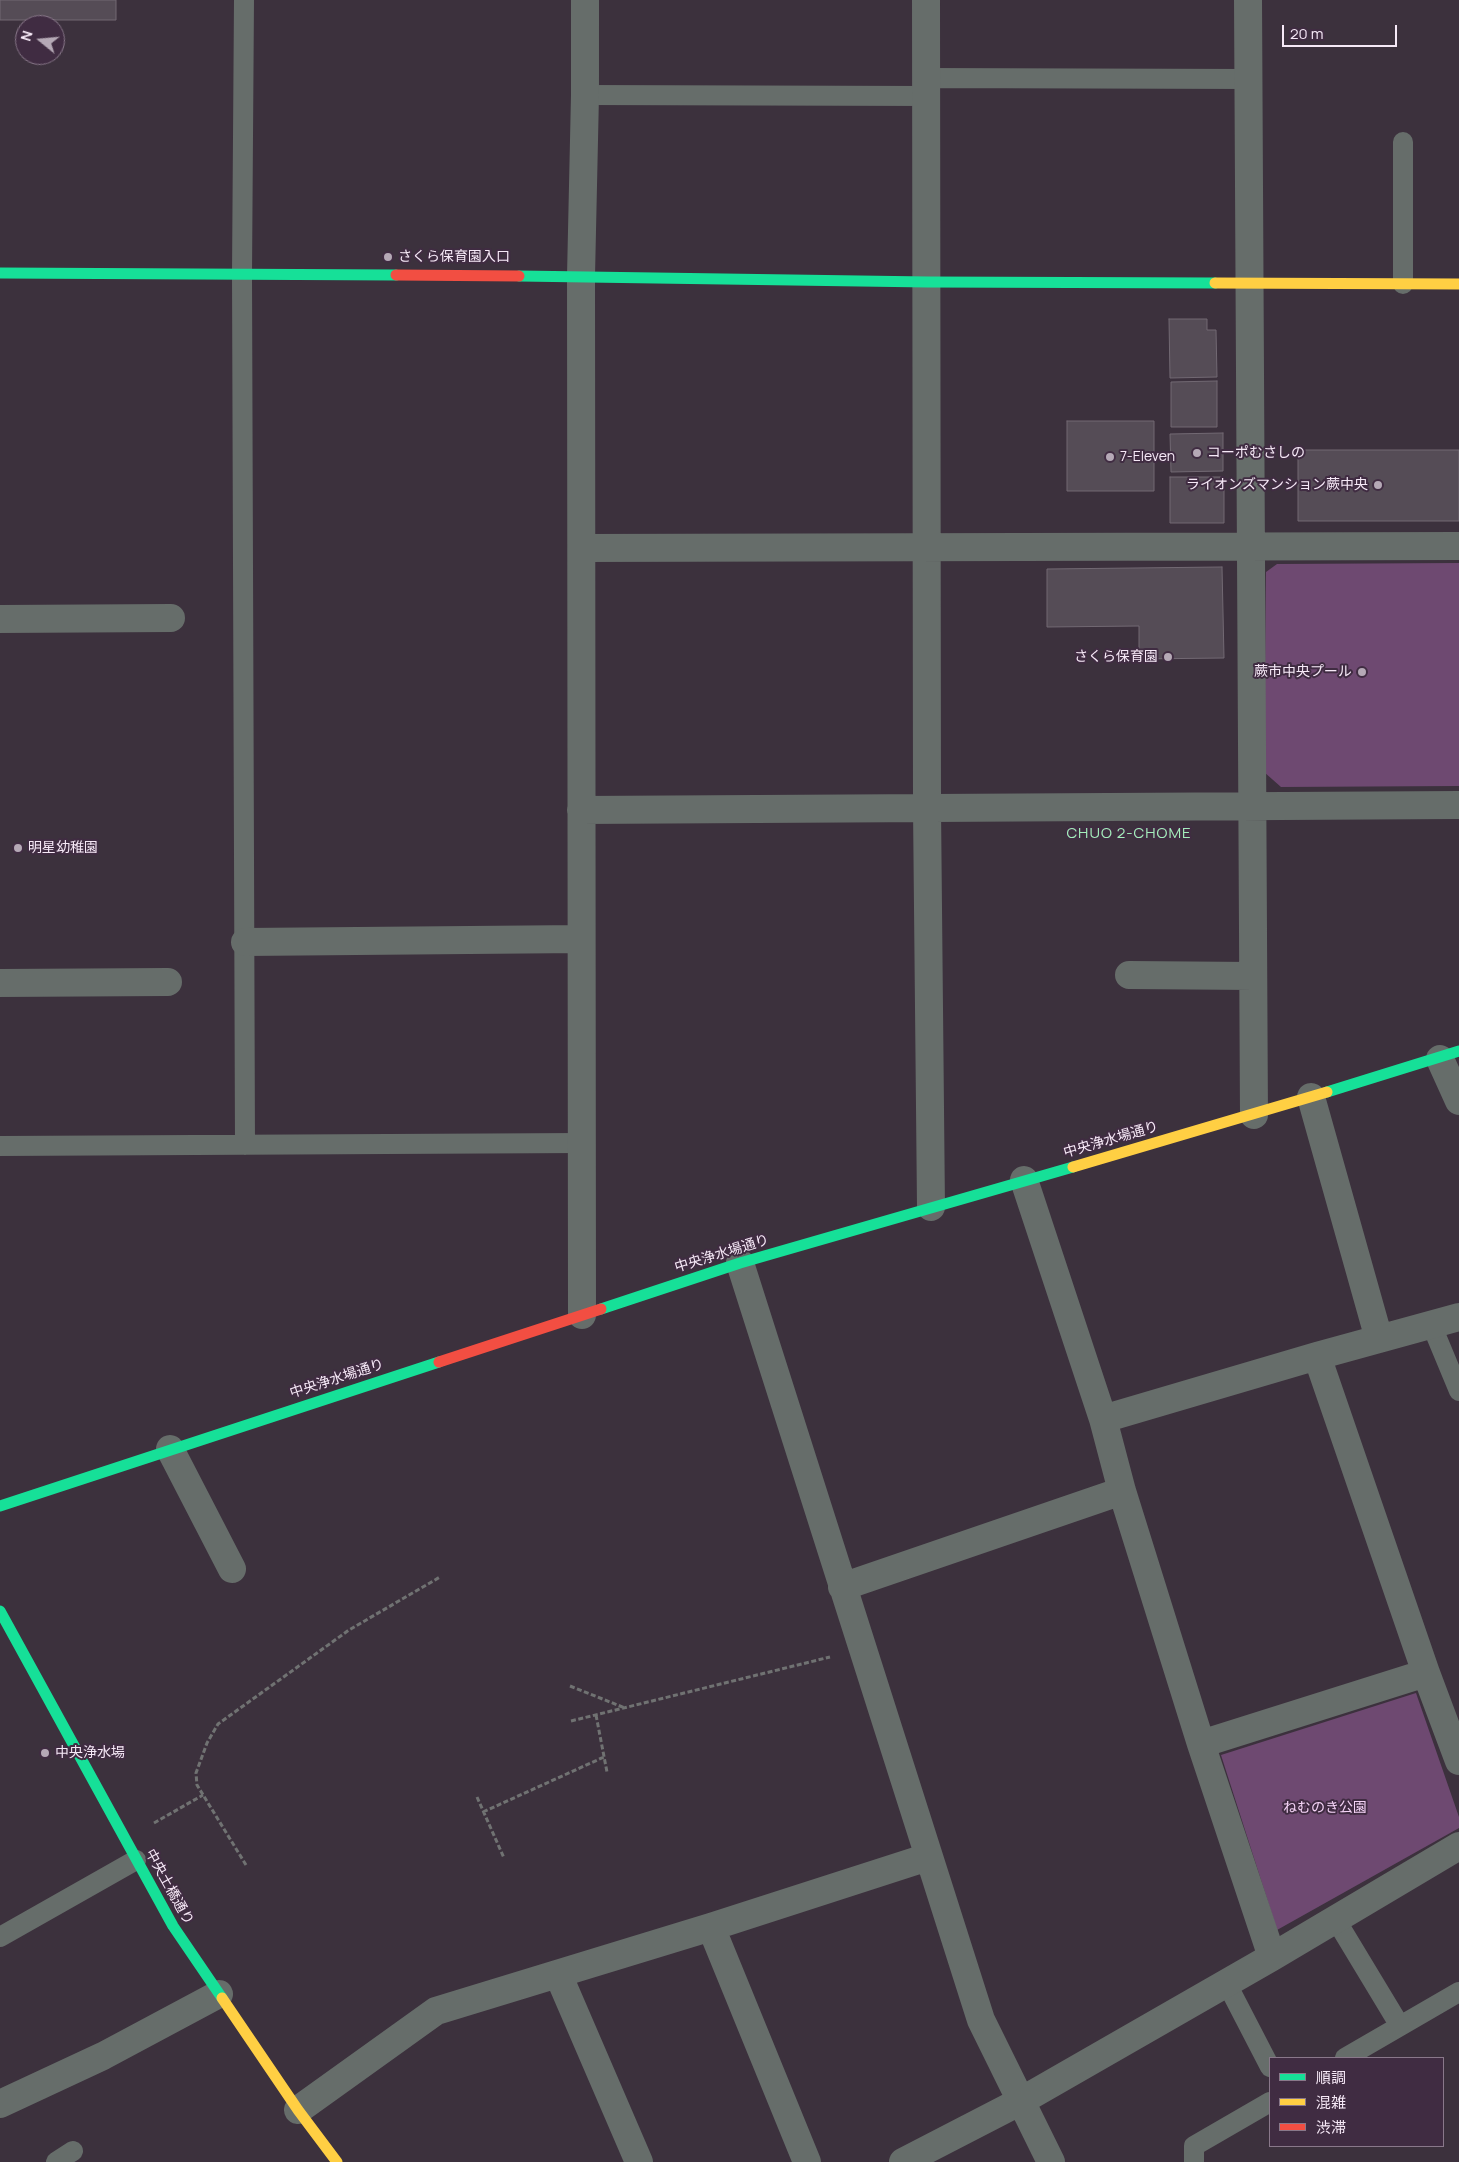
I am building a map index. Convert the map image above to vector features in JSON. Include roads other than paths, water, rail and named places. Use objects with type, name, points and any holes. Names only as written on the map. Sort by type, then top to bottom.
[{"type":"street","points":[[582,1315],[580,810],[582,548],[581,276],[585,0]]},
{"type":"street","points":[[926,0],[928,282],[927,808],[931,1207]]},
{"type":"street","points":[[1248,0],[1254,1114]]},
{"type":"street","points":[[0,273],[581,276],[928,282],[1459,284]]},
{"type":"street","points":[[582,548],[1459,546]]},
{"type":"street","points":[[0,619],[171,618]]},
{"type":"street","points":[[580,810],[1459,805]]},
{"type":"street","points":[[245,942],[581,939]]},
{"type":"street","points":[[1129,975],[1253,976]]},
{"type":"street","points":[[0,983],[168,982]]},
{"type":"street","points":[[1449,1055],[1459,1101]]},
{"type":"street","name":"中央浄水場通り","points":[[0,1506],[740,1263],[1254,1114],[1449,1055]]},
{"type":"street","points":[[1311,1097],[1379,1339]]},
{"type":"street","points":[[1024,1180],[1103,1419],[1122,1491],[1201,1744],[1272,1957]]},
{"type":"street","points":[[740,1263],[981,2020],[1051,2162]]},
{"type":"street","points":[[1103,1419],[1317,1356],[1459,1318]]},
{"type":"street","points":[[1317,1356],[1426,1673],[1459,1761]]},
{"type":"street","points":[[170,1449],[232,1569]]},
{"type":"street","points":[[842,1587],[1122,1491]]},
{"type":"street","name":"中央土橋通り","points":[[0,1611],[173,1926],[298,2110],[337,2162]]},
{"type":"street","points":[[1201,1744],[1426,1673]]},
{"type":"street","points":[[903,2162],[1021,2101],[1336,1920],[1459,1846]]},
{"type":"street","points":[[298,2110],[436,2011],[710,1928],[928,1857]]},
{"type":"street","points":[[710,1928],[807,2162]]},
{"type":"street","points":[[558,1974],[640,2162]]},
{"type":"street","points":[[0,2104],[103,2056],[219,1994]]},
{"type":"lane","points":[[244,0],[242,274],[245,1145]]},
{"type":"lane","points":[[585,95],[1248,79]]},
{"type":"lane","points":[[1403,142],[1403,284]]},
{"type":"lane","points":[[0,1146],[582,1143]]},
{"type":"lane","points":[[1432,1326],[1459,1391]]},
{"type":"lane","points":[[0,1937],[136,1860]]},
{"type":"lane","points":[[1336,1920],[1400,2026]]},
{"type":"lane","points":[[1226,1982],[1269,2064]]},
{"type":"lane","points":[[1347,2057],[1459,1992]]},
{"type":"lane","points":[[1194,2162],[1194,2146],[1269,2103]]},
{"type":"lane","points":[[56,2162],[73,2151]]},
{"type":"place","name":"さくら保育園入口","points":[[388,257]]},
{"type":"place","name":"コーポむさしの","points":[[1197,453]]},
{"type":"place","name":"7-Eleven","points":[[1110,457]]},
{"type":"place","name":"ライオンズマンション蕨中央","points":[[1378,485]]},
{"type":"place","name":"さくら保育園","points":[[1168,657]]},
{"type":"place","name":"蕨市中央プール","points":[[1362,672]]},
{"type":"place","name":"明星幼稚園","points":[[18,848]]},
{"type":"place","name":"中央浄水場","points":[[45,1753]]},
{"type":"district","name":"CHUO 2-CHOME","points":[[1129,834]]},
{"type":"park label","name":"ねむのき公園","points":[[1325,1808]]}]
